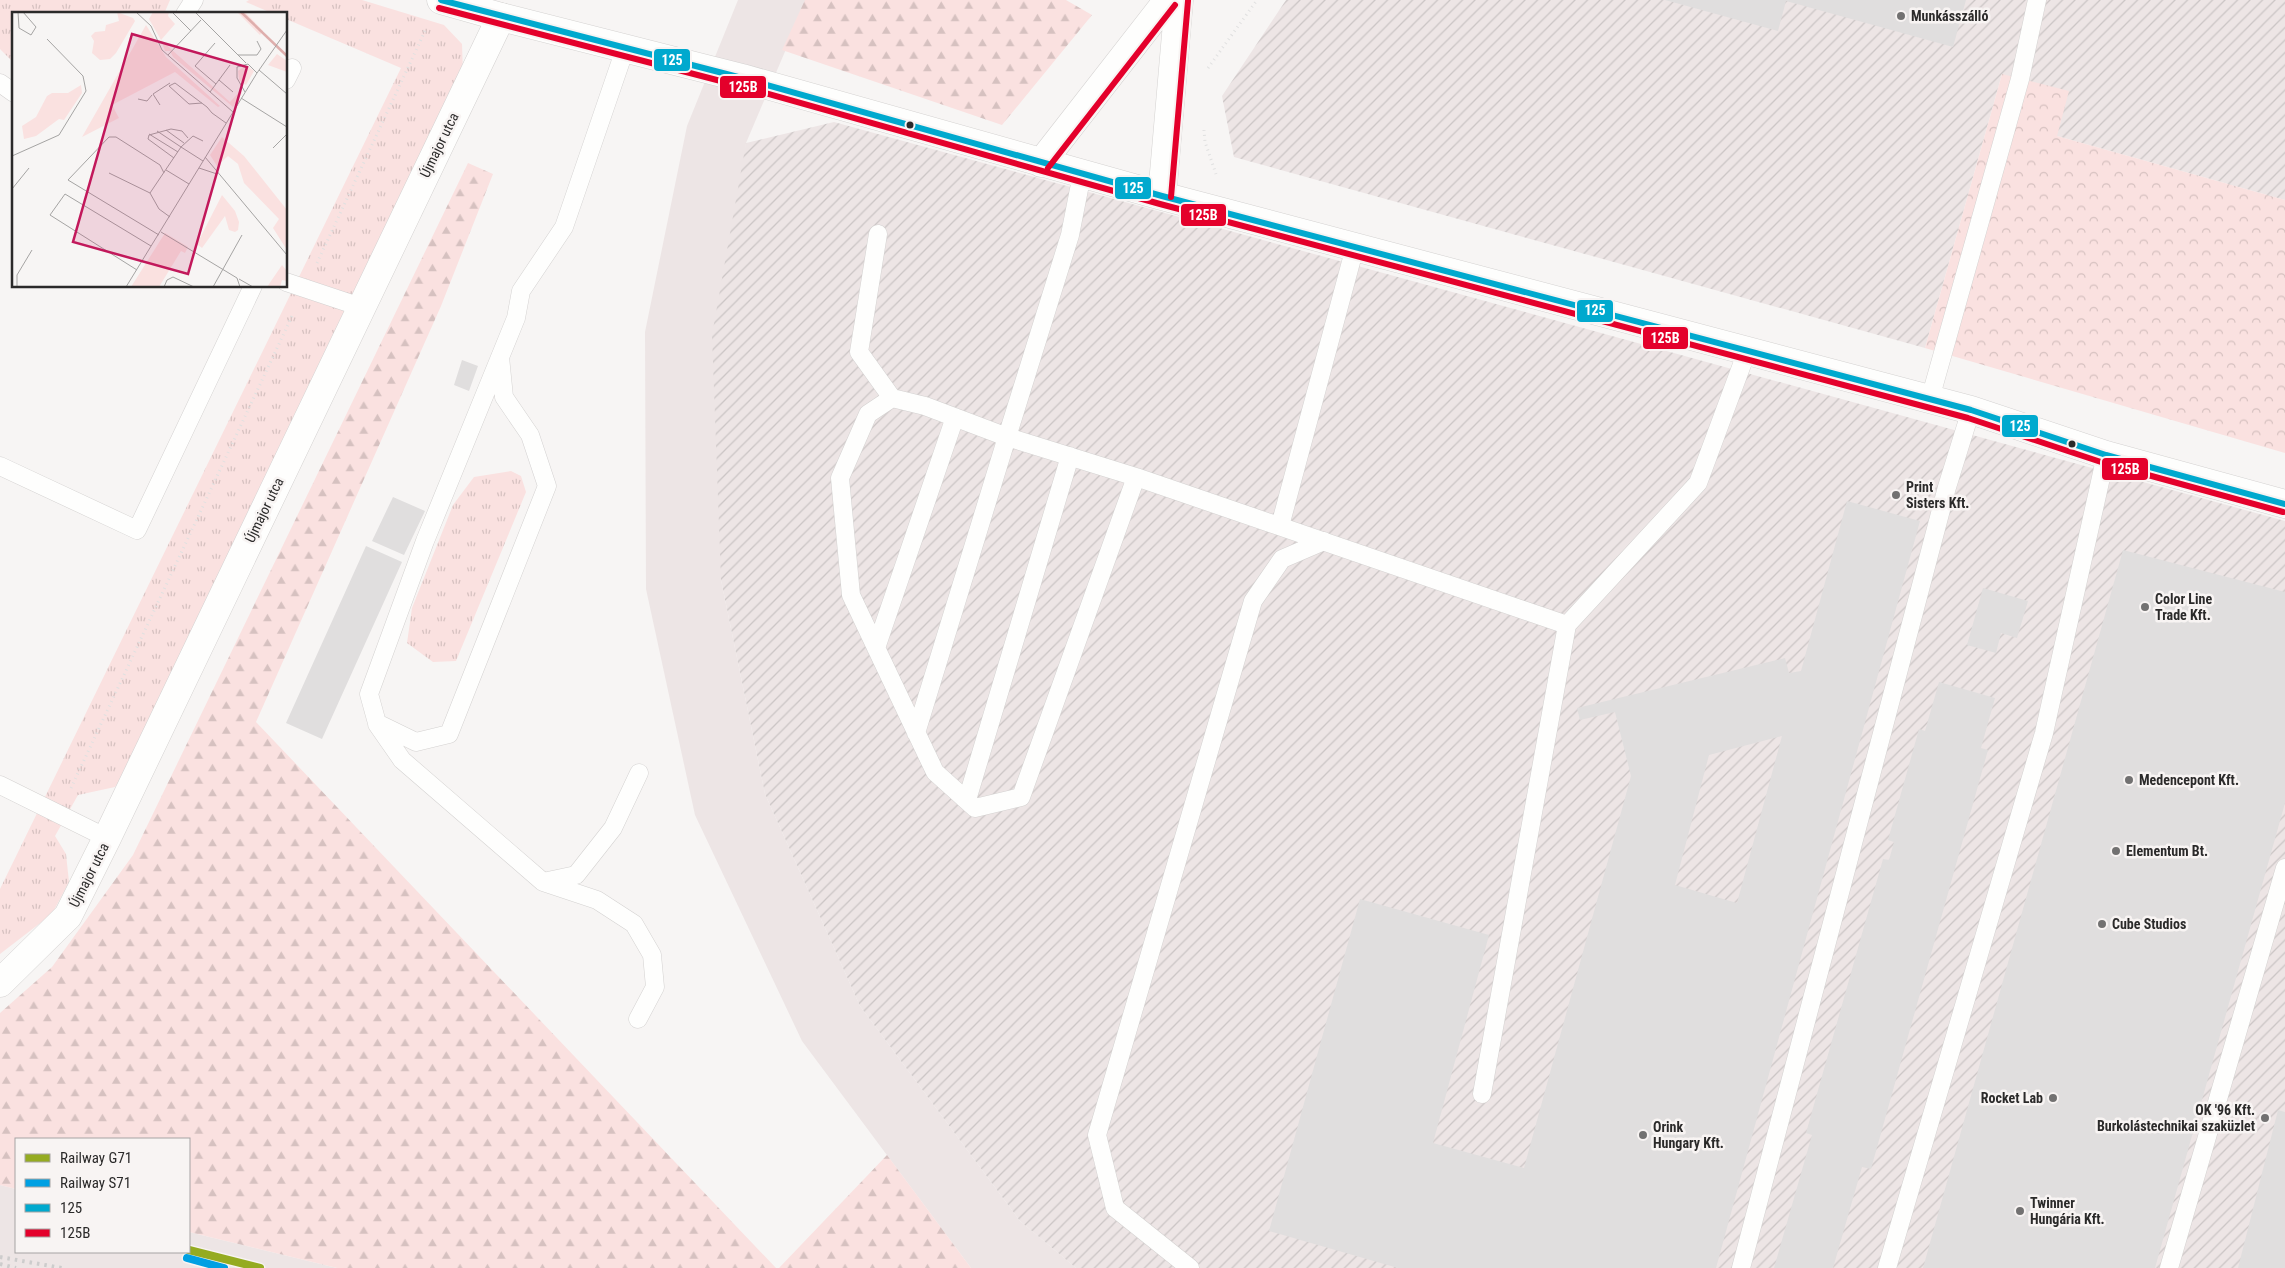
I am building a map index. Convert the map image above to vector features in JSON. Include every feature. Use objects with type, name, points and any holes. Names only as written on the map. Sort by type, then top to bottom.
[{"type":"street","points":[[441,0],[742,78],[1041,164],[1971,410],[2106,455],[2285,504]]},
{"type":"street","points":[[1041,164],[1168,0]]},
{"type":"street","points":[[1162,196],[1179,0]]},
{"type":"street","name":"Újmajor utca","points":[[0,983],[68,916],[501,17]]},
{"type":"lane","points":[[186,12],[194,0]]},
{"type":"lane","points":[[1930,399],[2020,79],[2037,0]]},
{"type":"lane","points":[[625,49],[564,227],[521,291],[516,318],[425,541],[368,694],[377,723],[402,760],[543,882],[597,900],[634,924],[652,955],[655,987],[638,1019]]},
{"type":"lane","points":[[0,83],[12,92]]},
{"type":"lane","points":[[916,733],[1070,235],[1082,174]]},
{"type":"lane","points":[[878,234],[860,352],[892,398],[925,406],[1007,437],[1136,477],[1567,625]]},
{"type":"lane","points":[[1280,526],[1355,247]]},
{"type":"lane","points":[[288,283],[361,307]]},
{"type":"lane","points":[[0,466],[137,530],[252,288]]},
{"type":"lane","points":[[1482,1094],[1567,625],[1698,483],[1747,351]]},
{"type":"lane","points":[[377,723],[416,742],[450,734],[546,486],[530,435],[504,397],[500,357]]},
{"type":"lane","points":[[892,398],[868,414],[840,478],[851,595],[934,772],[975,808],[1021,797],[1136,477]]},
{"type":"lane","points":[[1741,1268],[1945,496],[1971,410]]},
{"type":"lane","points":[[876,648],[955,417]]},
{"type":"lane","points":[[1887,1268],[2044,733],[2106,455]]},
{"type":"lane","points":[[967,800],[1070,456]]},
{"type":"lane","points":[[1190,1268],[1115,1208],[1097,1135],[1253,601],[1282,559],[1324,541]]},
{"type":"lane","points":[[543,882],[576,875],[613,828],[639,773]]},
{"type":"lane","points":[[0,785],[107,838]]},
{"type":"lane","points":[[2168,1268],[2285,868]]},
{"type":"path","points":[[1206,71],[1257,0]]},
{"type":"path","points":[[59,813],[427,27]]},
{"type":"path","points":[[1204,124],[1205,142],[1218,180]]},
{"type":"shaded area","points":[[738,0],[807,0],[746,143],[721,580],[765,794],[860,1006],[1020,1221],[1076,1268],[971,1268],[802,1041],[695,815],[646,589],[645,332],[687,126]]},
{"type":"shaded area","points":[[1286,0],[2285,0],[2285,200],[2057,136],[2002,74],[1925,348],[1234,157],[1222,96]]},
{"type":"shaded area","points":[[834,122],[2285,521],[2285,1268],[1076,1268],[1020,1221],[860,1006],[765,794],[721,580],[712,335],[746,143]]},
{"type":"shaded area","points":[[0,1185],[15,1189],[15,1253],[190,1253],[190,1232],[337,1268],[0,1268]]},
{"type":"green space","points":[[0,0],[170,0],[165,12],[12,12],[12,61],[0,49]]},
{"type":"green space","points":[[249,0],[362,0],[444,25],[462,44],[463,74],[134,761],[115,787],[78,795],[55,836],[66,854],[69,882],[52,914],[0,954],[0,889],[401,68],[288,20],[288,12],[269,12],[246,2]]},
{"type":"green space","points":[[805,0],[1066,0],[1092,15],[1002,125],[782,50]]},
{"type":"green space","points":[[2002,74],[2069,91],[2057,136],[2285,200],[2285,453],[1925,348]]},
{"type":"green space","points":[[468,163],[493,174],[441,306],[256,722],[776,1268],[337,1268],[190,1232],[190,1138],[15,1138],[15,1189],[0,1185],[0,1013],[52,967],[133,855]]},
{"type":"green space","points":[[511,471],[521,476],[526,492],[456,661],[433,662],[407,643],[412,608],[453,505],[474,477]]},
{"type":"green space","points":[[887,1155],[971,1268],[779,1268]]},
{"type":"building","name":"Munkásszálló","points":[[1665,0],[1966,0],[1953,47],[1786,1],[1778,31]]},
{"type":"building","points":[[462,360],[478,366],[469,391],[454,385]]},
{"type":"building","points":[[393,497],[425,511],[404,555],[372,541]]},
{"type":"building","points":[[1847,501],[1920,521],[1716,1268],[1398,1268],[1269,1231],[1360,899],[1489,935],[1433,1143],[1524,1168],[1631,776],[1615,712],[1580,720],[1577,708],[1785,658],[1789,673],[1801,671]],"holes":[[[1782,736],[1737,903],[1675,885],[1709,755]]]},
{"type":"building","points":[[366,546],[402,562],[322,739],[286,723]]},
{"type":"building","points":[[2123,550],[2285,592],[2285,803],[2155,1268],[1923,1268]]},
{"type":"building","points":[[1983,588],[2028,601],[2017,638],[2001,633],[1996,653],[1967,645]]},
{"type":"building","points":[[1939,682],[1995,698],[1981,748],[1988,750],[1871,1169],[1862,1167],[1833,1268],[1774,1268],[1812,1135],[1806,1133],[1883,859],[1889,860],[1894,842],[1888,840],[1919,729],[1925,731]]},
{"type":"building","points":[[2278,1110],[2285,1112],[2285,1268],[2238,1268]]},
{"type":"railway","points":[[0,1257],[62,1268]]},
{"type":"railway","points":[[0,1264],[16,1268]]},
{"type":"rail line","name":"G71","points":[[190,1250],[260,1268]]},
{"type":"rail line","name":"S71","points":[[187,1258],[224,1268]]},
{"type":"transit line","name":"125","points":[[441,0],[742,78],[1162,196],[1971,410],[2106,455],[2285,504]]},
{"type":"transit line","name":"125B","points":[[1171,197],[1188,1]]},
{"type":"transit line","name":"125B","points":[[1048,168],[1175,5]]},
{"type":"transit line","name":"125B","points":[[439,8],[740,86],[1160,204],[1968,418],[2104,463],[2283,512]]},
{"type":"place","name":"Munkásszálló","points":[[1901,16]]},
{"type":"place","name":"Print Sisters Kft.","points":[[1896,495]]},
{"type":"place","name":"Color Line Trade Kft.","points":[[2145,607]]},
{"type":"place","name":"Medencepont Kft.","points":[[2129,780]]},
{"type":"place","name":"Elementum Bt.","points":[[2116,851]]},
{"type":"place","name":"Cube Studios","points":[[2102,924]]},
{"type":"place","name":"Rocket Lab","points":[[2053,1098]]},
{"type":"place","name":"OK '96 Kft. Burkolástechnikai szaküzlet","points":[[2265,1118]]},
{"type":"place","name":"Orink Hungary Kft.","points":[[1643,1135]]},
{"type":"place","name":"Twinner Hungária Kft.","points":[[2020,1211]]}]
